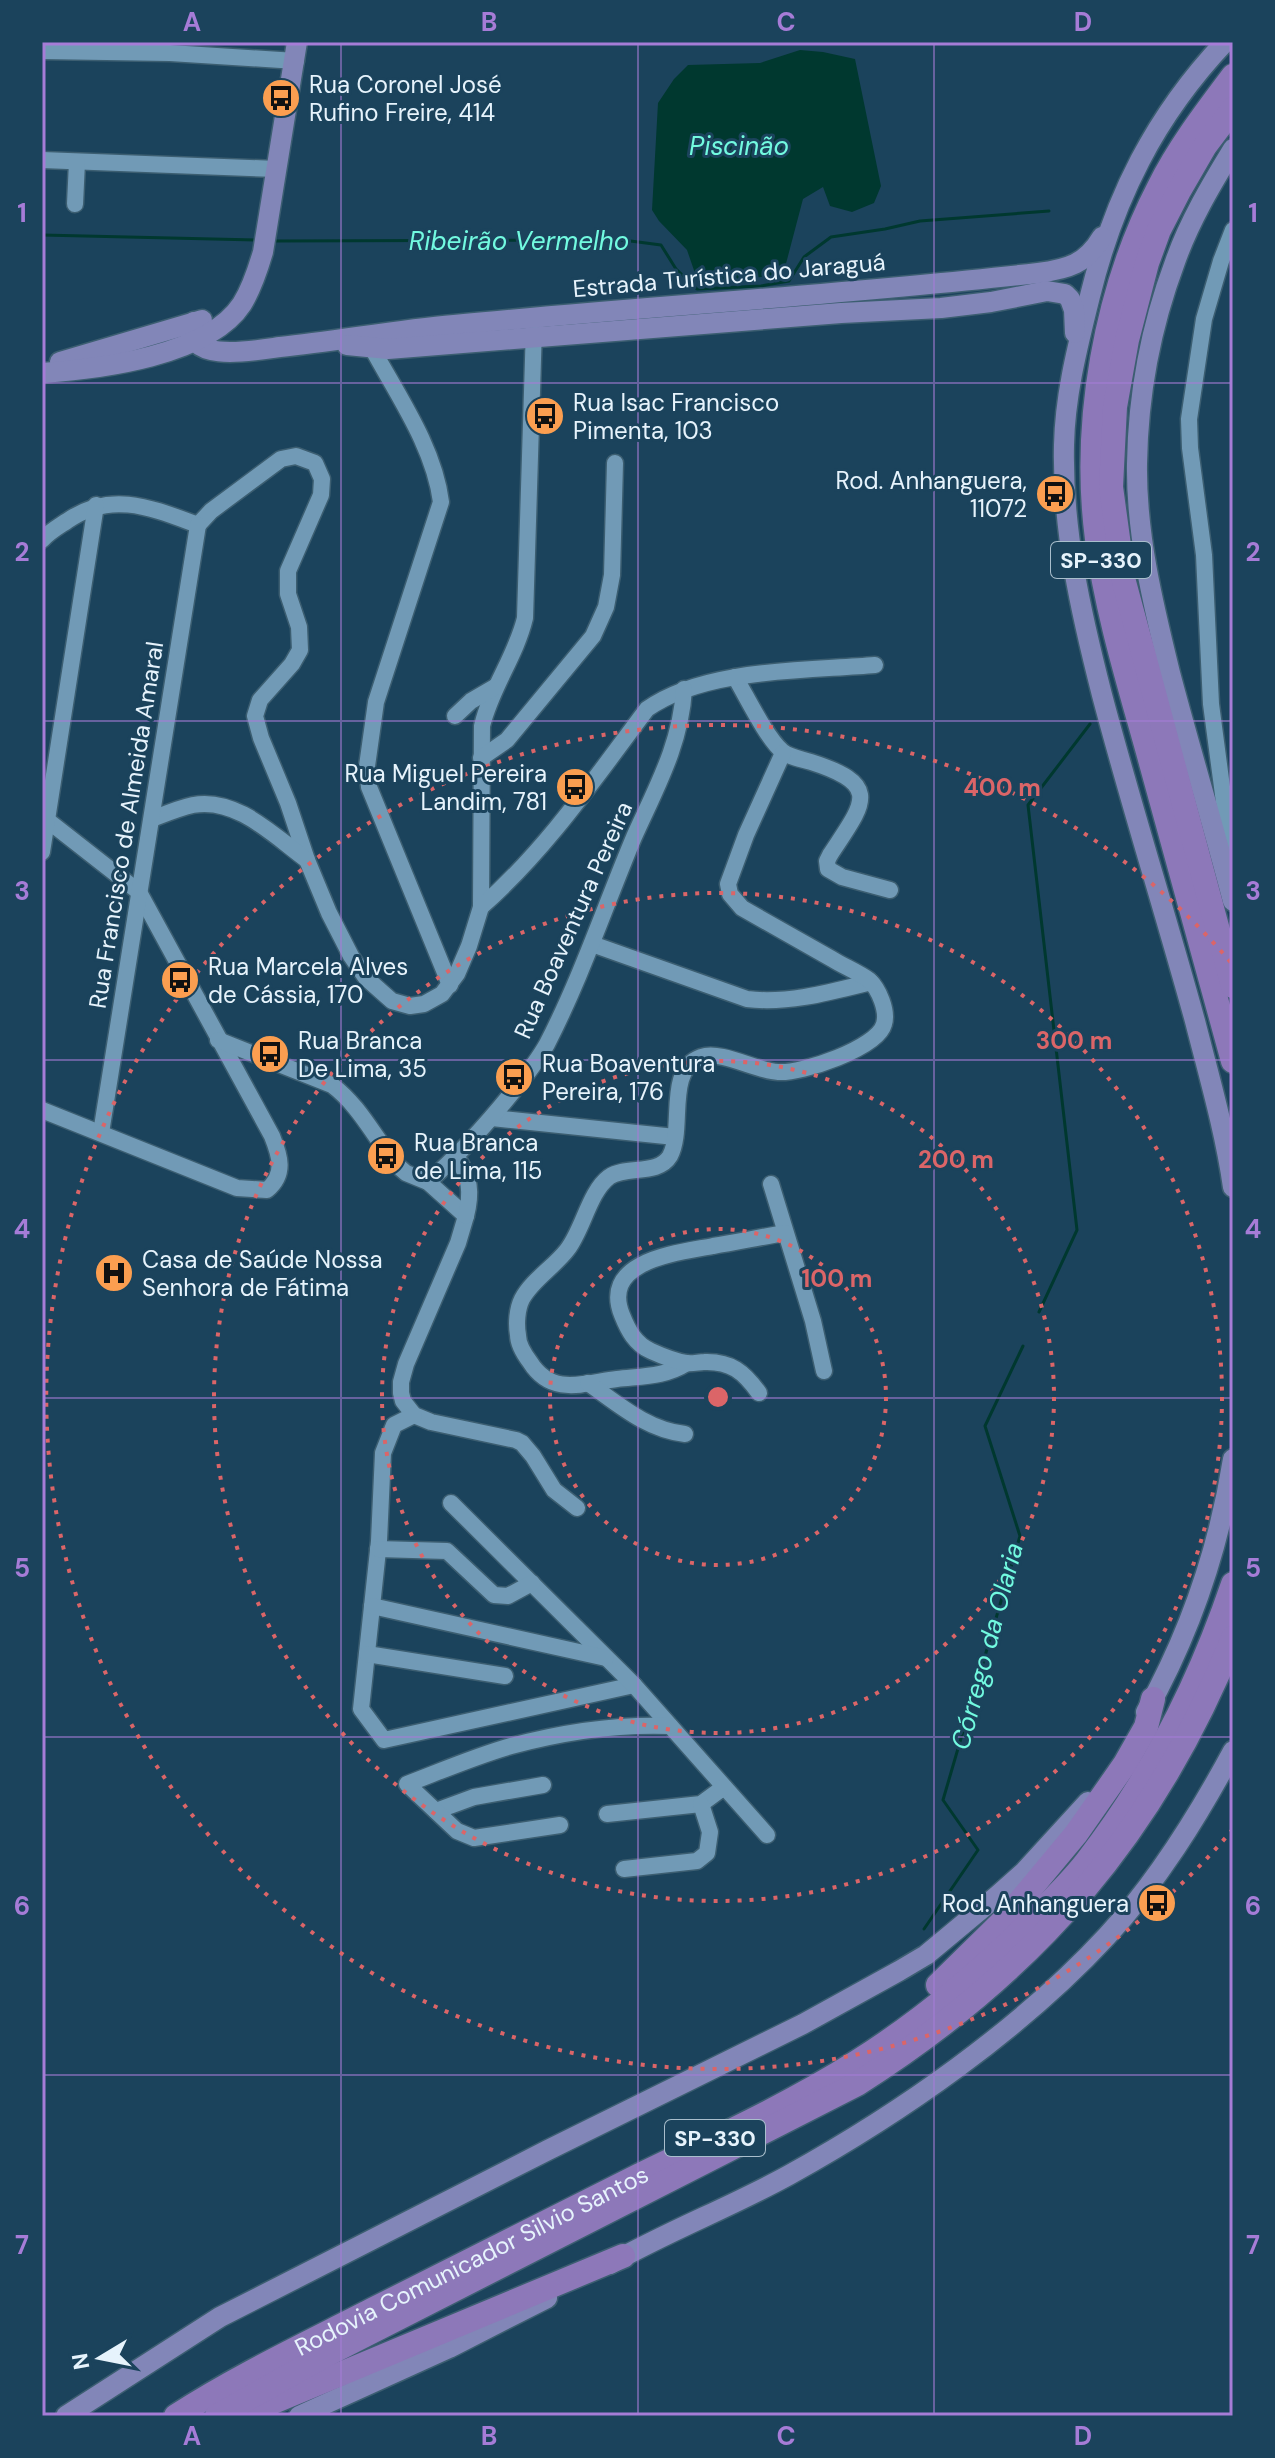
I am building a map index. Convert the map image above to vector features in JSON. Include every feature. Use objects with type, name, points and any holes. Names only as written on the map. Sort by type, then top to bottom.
[{"type":"highway","name":"SP-330","points":[[1233,76],[1191,132],[1160,183],[1130,251],[1101,365],[1092,453],[1096,528],[1108,598],[1233,1061]]},
{"type":"highway","name":"SP-330","points":[[1233,109],[1205,146],[1179,191],[1159,230],[1147,263],[1127,340],[1115,407],[1111,487],[1124,582],[1233,986]]},
{"type":"highway","name":"Rodovia Comunicador Silvio Santos","points":[[176,2416],[234,2381],[745,2123],[854,2063],[925,2015],[992,1959],[1057,1895],[1117,1820],[1165,1744],[1200,1671],[1233,1584]]},
{"type":"highway","name":"Rodovia Comunicador Silvio Santos","points":[[217,2416],[336,2349],[857,2084],[909,2051],[963,2010],[1056,1922],[1133,1828],[1181,1750],[1233,1638]]},
{"type":"highway","points":[[854,2063],[874,2039],[952,1972],[1028,1894],[1076,1834],[1125,1764],[1146,1727],[1153,1699]]},
{"type":"highway","points":[[241,2416],[623,2256]]},
{"type":"main road","points":[[1225,42],[1156,132],[1126,185],[1094,281],[1074,364],[1067,400],[1064,443],[1066,514],[1074,572],[1110,723],[1210,1079],[1233,1187]]},
{"type":"main road","points":[[42,370],[81,369],[145,358],[204,332],[241,305],[263,252],[296,52]]},
{"type":"main road","points":[[1233,149],[1198,208],[1166,287],[1143,384],[1137,463],[1139,516],[1160,631],[1233,901]]},
{"type":"main road","name":"Estrada Turística do Jaraguá","points":[[370,342],[533,317],[891,289],[1051,271],[1077,263],[1093,252],[1114,216]]},
{"type":"main road","name":"Estrada Turística do Jaraguá","points":[[204,332],[256,351],[323,342],[535,339],[941,308],[1057,291],[1070,299],[1074,310],[1074,364]]},
{"type":"main road","points":[[42,370],[204,332]]},
{"type":"main road","points":[[66,2416],[220,2317],[559,2144],[791,2031],[926,1955],[1024,1872],[1097,1792],[1118,1761],[1173,1661],[1205,1580],[1233,1459]]},
{"type":"main road","points":[[299,2416],[449,2348],[623,2256],[729,2207],[863,2132],[916,2097],[998,2035],[1084,1960],[1132,1906],[1182,1838],[1233,1751]]},
{"type":"street","points":[[42,51],[170,48],[296,52]]},
{"type":"street","points":[[42,160],[277,169]]},
{"type":"street","points":[[75,204],[77,162]]},
{"type":"street","points":[[1233,230],[1204,319],[1189,419],[1204,555],[1211,704],[1233,870]]},
{"type":"street","points":[[42,540],[77,513],[96,505],[118,503],[140,506],[198,525],[211,511],[281,459],[296,456],[315,463],[322,479],[321,495],[288,571],[288,594],[299,627],[300,650],[292,664],[260,700],[255,711],[261,738],[307,860],[351,956],[378,991],[392,1001],[410,1006],[424,1004],[442,994],[450,985],[469,946],[481,907],[482,726],[488,702],[521,634],[525,618],[535,339],[533,317]]},
{"type":"street","points":[[370,342],[421,440],[438,483],[441,502],[376,702],[367,766],[369,787],[450,985]]},
{"type":"street","points":[[481,758],[507,740],[593,636],[606,607],[612,575],[615,463]]},
{"type":"street","points":[[42,852],[96,505]]},
{"type":"street","name":"Rua Francisco de Almeida Amaral","points":[[101,1133],[198,525]]},
{"type":"street","points":[[481,907],[505,887],[543,845],[647,709],[662,699],[684,689],[735,677],[875,665]]},
{"type":"street","points":[[735,677],[783,753],[826,767],[849,777],[856,784],[860,801],[858,810],[830,855],[827,866],[832,873],[890,890]]},
{"type":"street","points":[[455,716],[471,701],[495,687]]},
{"type":"street","name":"Rua Boaventura Pereira","points":[[428,1182],[457,1157],[492,1118],[546,1046],[592,944],[634,837],[667,768],[680,726],[684,689]]},
{"type":"street","points":[[687,1363],[665,1374],[568,1386],[558,1384],[535,1371],[524,1353],[517,1337],[518,1308],[523,1296],[568,1250],[600,1184],[623,1170],[656,1167],[670,1156],[675,1137],[680,1082],[690,1064],[712,1055],[767,1071],[793,1072],[865,1045],[883,1029],[885,1009],[871,982],[742,908],[730,894],[728,884],[746,835],[783,753]]},
{"type":"street","points":[[152,819],[192,805],[226,807],[243,813],[307,860]]},
{"type":"street","points":[[42,1110],[237,1188],[267,1190],[274,1185],[279,1173],[281,1164],[272,1136],[139,892],[45,818]]},
{"type":"street","points":[[592,944],[747,999],[768,1001],[792,998],[871,982]]},
{"type":"street","points":[[218,1040],[332,1085],[357,1108],[398,1166],[406,1173],[428,1182],[466,1216]]},
{"type":"street","points":[[492,1118],[675,1137]]},
{"type":"street","points":[[457,1157],[470,1183],[470,1198],[458,1243],[418,1334],[401,1382],[403,1401],[414,1415],[431,1422],[516,1440],[527,1449],[554,1490],[577,1508]]},
{"type":"street","points":[[771,1184],[813,1321],[824,1371]]},
{"type":"street","points":[[759,1393],[736,1367],[722,1362],[687,1363],[649,1351],[636,1341],[618,1300],[624,1279],[641,1264],[663,1256],[785,1233]]},
{"type":"street","points":[[588,1383],[635,1416],[668,1432],[685,1434]]},
{"type":"street","points":[[414,1415],[394,1425],[383,1453],[378,1549],[361,1709],[384,1740],[634,1685]]},
{"type":"street","points":[[451,1503],[634,1685],[767,1835]]},
{"type":"street","points":[[378,1549],[447,1551],[494,1595],[508,1596],[532,1583]]},
{"type":"street","points":[[372,1606],[607,1659]]},
{"type":"street","points":[[367,1654],[505,1676]]},
{"type":"street","points":[[560,1825],[474,1838],[457,1831],[407,1784],[509,1747],[549,1737],[631,1724],[670,1726]]},
{"type":"street","points":[[436,1811],[474,1797],[543,1785]]},
{"type":"street","points":[[607,1814],[701,1804],[724,1787]]},
{"type":"street","points":[[624,1869],[697,1861],[707,1853],[710,1832],[701,1804]]},
{"type":"water","name":"Piscinão","points":[[800,50],[855,59],[881,186],[874,203],[852,212],[830,206],[823,187],[803,199],[783,275],[697,279],[687,250],[652,210],[658,103],[688,65],[760,63]]},
{"type":"waterway","name":"Ribeirão Vermelho","points":[[274,241],[623,240],[661,245],[676,269],[697,289],[761,286],[789,281],[804,257],[831,237],[920,221],[1049,211]]},
{"type":"waterway","name":"Ribeirão Vermelho","points":[[42,235],[258,240]]},
{"type":"waterway","name":"Córrego da Olaria","points":[[1039,1312],[1077,1230],[1028,805],[1090,724]]},
{"type":"waterway","name":"Córrego da Olaria","points":[[924,1929],[978,1850],[943,1800],[1020,1536],[985,1426],[1023,1346]]},
{"type":"place","name":"Rua Coronel José Rufino Freire, 414","points":[[281,98]]},
{"type":"place","name":"Rua Isac Francisco Pimenta, 103","points":[[545,416]]},
{"type":"place","name":"Rod. Anhanguera, 11072","points":[[1055,494]]},
{"type":"place","name":"Rua Miguel Pereira Landim, 781","points":[[575,787]]},
{"type":"place","name":"Rua Marcela Alves de Cássia, 170","points":[[180,980]]},
{"type":"place","name":"Rua Branca De Lima, 35","points":[[270,1054]]},
{"type":"place","name":"Rua Boaventura Pereira, 176","points":[[514,1077]]},
{"type":"place","name":"Rua Branca de Lima, 115","points":[[386,1156]]},
{"type":"place","name":"Casa de Saúde Nossa Senhora de Fátima","points":[[114,1273]]},
{"type":"place","name":"Rod. Anhanguera","points":[[1157,1903]]}]
